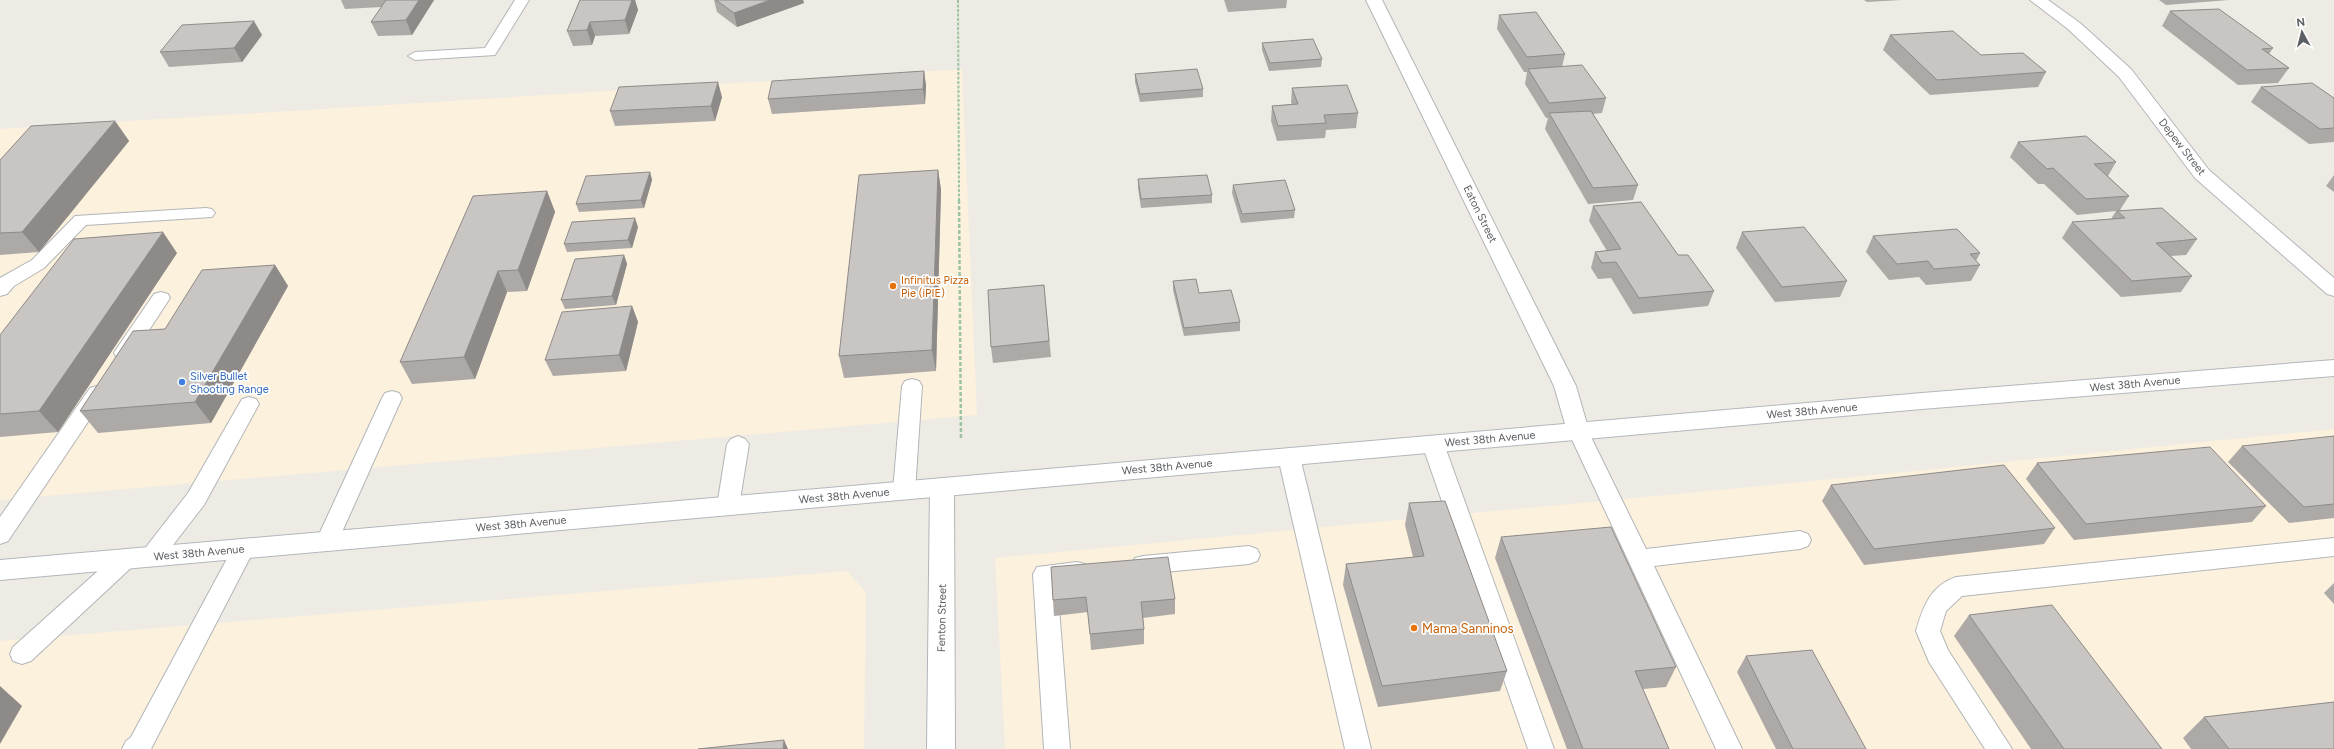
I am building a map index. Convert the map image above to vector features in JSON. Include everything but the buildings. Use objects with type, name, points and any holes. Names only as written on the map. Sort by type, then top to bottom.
[{"type":"main road","name":"Eaton Street","points":[[1374,0],[1565,386],[1578,431]]},
{"type":"main road","name":"Depew Street","points":[[2038,0],[2074,26],[2125,73],[2202,174],[2334,289]]},
{"type":"main road","name":"West 38th Avenue","points":[[0,570],[1578,431],[2334,368]]},
{"type":"main road","name":"Fenton Street","points":[[941,749],[942,487]]},
{"type":"lane","points":[[416,56],[490,52],[522,0]]},
{"type":"lane","points":[[0,290],[7,282],[38,264],[81,220],[206,213]]},
{"type":"lane","points":[[0,535],[161,298]]},
{"type":"lane","points":[[904,491],[912,386]]},
{"type":"lane","points":[[327,542],[392,398]]},
{"type":"lane","points":[[151,557],[196,499],[248,404]]},
{"type":"lane","points":[[1578,431],[1729,749]]},
{"type":"lane","points":[[728,506],[738,444]]},
{"type":"lane","points":[[1433,444],[1541,749]]},
{"type":"lane","points":[[1289,457],[1358,749]]},
{"type":"lane","points":[[1639,559],[1800,540]]},
{"type":"lane","points":[[1999,749],[1938,655],[1928,631],[1935,606],[1956,587],[2334,547]]},
{"type":"lane","points":[[135,749],[140,745],[244,548]]},
{"type":"lane","points":[[1124,567],[1249,555]]},
{"type":"lane","points":[[22,654],[126,559]]},
{"type":"lane","points":[[1057,749],[1046,574],[1100,569]]},
{"type":"path","points":[[958,0],[961,439]]},
{"type":"shaded area","points":[[962,69],[977,415],[0,500],[0,129]]},
{"type":"shaded area","points":[[2334,429],[2334,749],[1005,749],[995,558],[1792,483]]},
{"type":"shaded area","points":[[847,571],[866,592],[864,749],[0,749],[0,641]]},
{"type":"place","name":"Infinitus Pizza Pie (iPIE)","points":[[893,286]]},
{"type":"place","name":"Silver Bullet Shooting Range","points":[[182,382]]},
{"type":"place","name":"Mama Sanninos","points":[[1414,628]]}]
